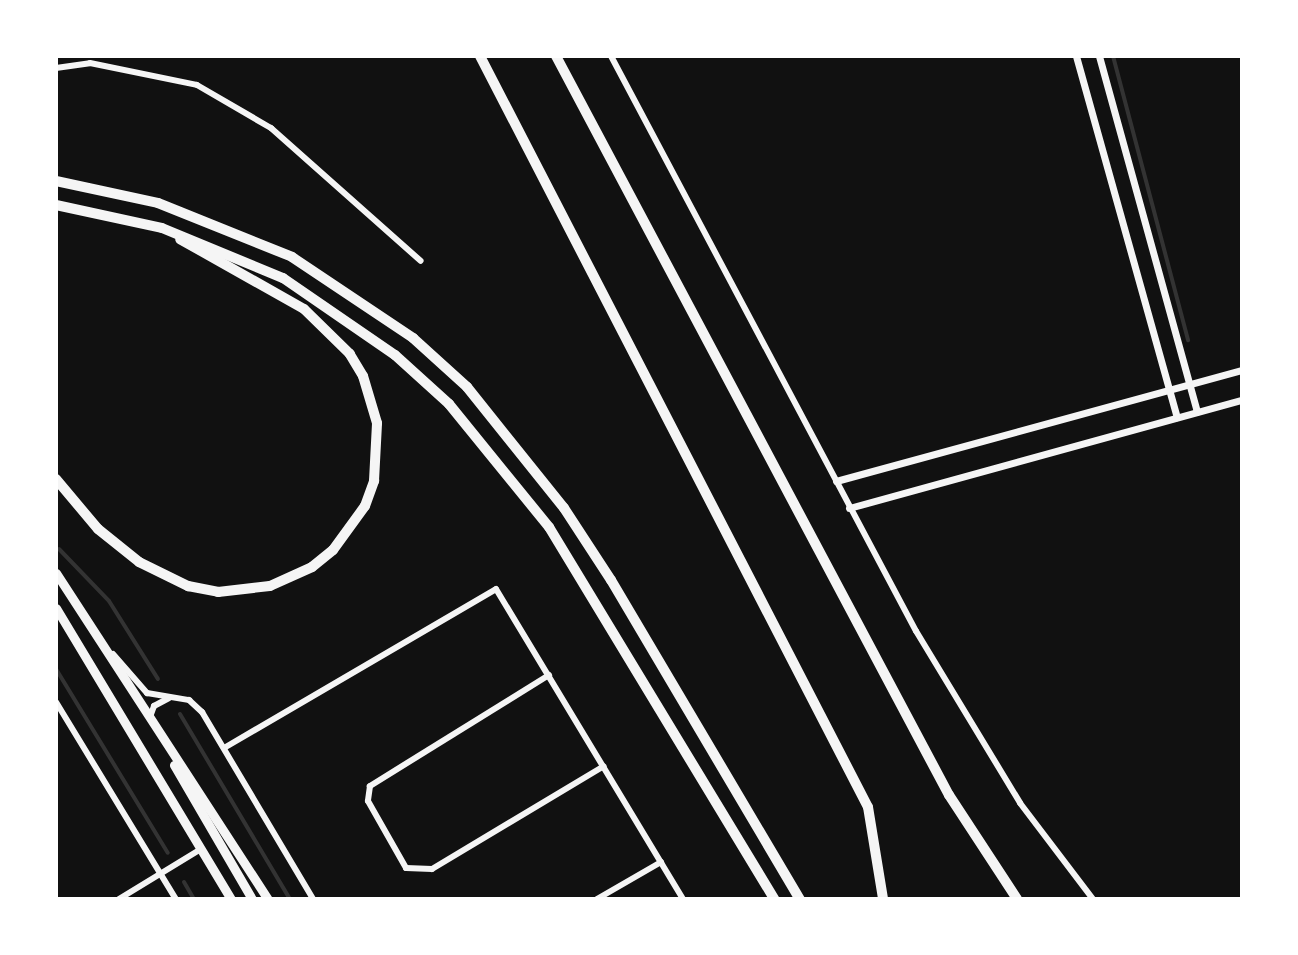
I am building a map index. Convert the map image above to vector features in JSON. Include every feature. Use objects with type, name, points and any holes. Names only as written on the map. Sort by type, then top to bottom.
[{"type":"highway","points":[[480,56],[868,807],[883,899]]},
{"type":"highway","points":[[556,56],[949,795],[1017,899]]},
{"type":"highway","points":[[56,181],[158,203],[227,227],[318,272],[413,338],[467,387],[555,497],[611,580],[800,899]]},
{"type":"highway","points":[[56,205],[162,228],[225,250],[342,314],[449,404],[549,527],[774,899]]},
{"type":"highway","points":[[56,479],[98,529],[139,562],[188,586],[218,592],[270,586],[312,567],[333,550],[365,506],[374,481],[377,423],[350,354],[304,309],[162,228]]},
{"type":"highway","points":[[56,573],[149,723],[268,899]]},
{"type":"highway","points":[[56,608],[231,899]]},
{"type":"highway","points":[[161,741],[252,899]]},
{"type":"highway","points":[[210,864],[224,899]]},
{"type":"street","points":[[611,56],[849,508],[1020,803],[1093,899]]},
{"type":"street","points":[[1076,56],[1177,417]]},
{"type":"street","points":[[1099,56],[1197,412]]},
{"type":"street","points":[[56,68],[88,59],[197,85],[258,121],[421,261]]},
{"type":"street","points":[[836,481],[1242,370]]},
{"type":"street","points":[[849,508],[1242,400]]},
{"type":"street","points":[[224,748],[490,589],[501,593],[683,899]]},
{"type":"street","points":[[66,590],[137,687],[189,700],[202,712],[313,899]]},
{"type":"street","points":[[549,675],[370,786],[368,801],[406,868],[432,869],[604,766]]},
{"type":"street","points":[[149,723],[154,706],[173,697]]},
{"type":"street","points":[[56,702],[176,899]]},
{"type":"street","points":[[119,899],[201,849]]},
{"type":"street","points":[[597,899],[661,862]]},
{"type":"street","points":[[133,891],[138,899]]},
{"type":"waterway","points":[[1113,56],[1188,340]]},
{"type":"waterway","points":[[59,549],[109,601],[158,679]]},
{"type":"waterway","points":[[56,669],[168,853]]},
{"type":"waterway","points":[[180,714],[290,899]]},
{"type":"waterway","points":[[184,882],[194,899]]}]
